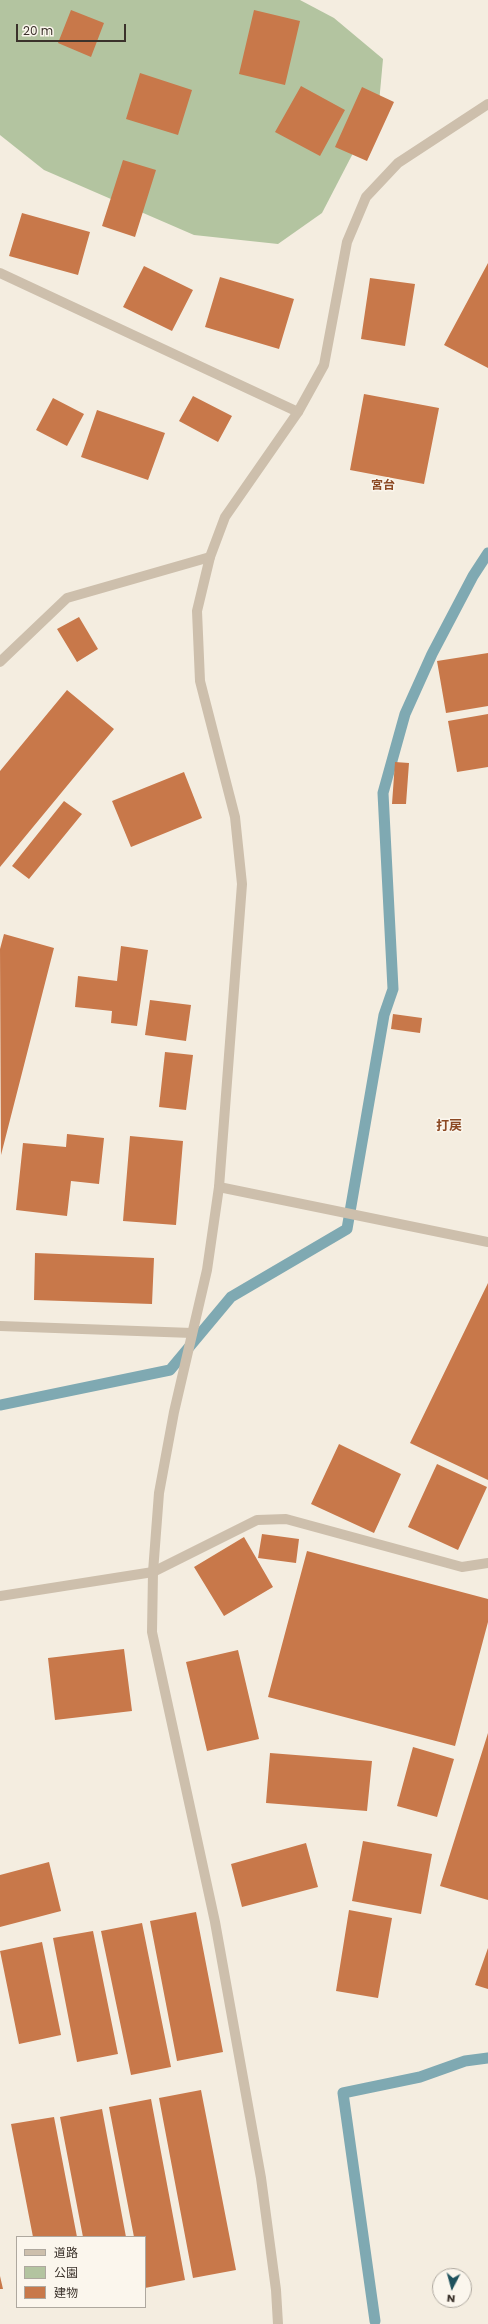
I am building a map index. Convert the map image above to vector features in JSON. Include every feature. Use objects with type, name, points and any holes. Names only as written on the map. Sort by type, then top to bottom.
[{"type":"street","points":[[278,2324],[276,2290],[261,2178],[214,1922],[152,1632],[153,1572],[159,1493],[174,1412],[207,1270],[219,1187],[242,884],[235,817],[200,681],[197,611],[210,557],[225,517],[298,412],[324,365],[346,242],[366,197],[398,163],[488,104]]},
{"type":"street","points":[[0,273],[298,412]]},
{"type":"street","points":[[0,662],[67,598],[210,557]]},
{"type":"street","points":[[219,1187],[488,1242]]},
{"type":"street","points":[[0,1326],[192,1334]]},
{"type":"street","points":[[0,1596],[153,1572],[257,1520],[286,1520],[462,1567],[488,1563]]},
{"type":"green space","points":[[0,0],[300,0],[334,18],[383,59],[379,103],[322,213],[278,244],[194,235],[44,170],[0,135]]},
{"type":"building","points":[[71,10],[104,23],[91,57],[58,43]]},
{"type":"building","points":[[254,10],[300,21],[285,85],[239,74]]},
{"type":"building","points":[[140,73],[192,90],[178,135],[126,119]]},
{"type":"building","points":[[301,86],[345,110],[320,156],[275,132]]},
{"type":"building","points":[[362,87],[394,102],[367,161],[335,147]]},
{"type":"building","points":[[123,160],[156,170],[135,237],[102,226]]},
{"type":"building","points":[[22,213],[90,232],[78,275],[9,256]]},
{"type":"building","points":[[488,263],[488,368],[444,345]]},
{"type":"building","points":[[144,266],[193,290],[172,331],[123,307]]},
{"type":"building","points":[[220,277],[294,299],[279,349],[205,327]]},
{"type":"building","points":[[370,278],[415,284],[405,346],[361,339]]},
{"type":"building","points":[[364,394],[439,408],[424,484],[350,470]]},
{"type":"building","points":[[193,396],[232,416],[218,442],[179,421]]},
{"type":"building","points":[[53,398],[84,414],[67,446],[36,430]]},
{"type":"building","points":[[97,410],[165,433],[148,480],[81,457]]},
{"type":"building","points":[[79,617],[98,649],[77,662],[57,629]]},
{"type":"building","points":[[488,653],[488,706],[446,713],[437,661]]},
{"type":"building","points":[[67,690],[114,729],[0,867],[0,771]]},
{"type":"building","points":[[488,714],[488,767],[457,772],[448,721]]},
{"type":"building","points":[[395,762],[409,763],[406,804],[392,804]]},
{"type":"building","points":[[184,772],[202,818],[131,847],[112,801]]},
{"type":"building","points":[[64,801],[82,814],[29,879],[12,866]]},
{"type":"building","points":[[4,934],[54,948],[1,1155],[0,949]]},
{"type":"building","points":[[121,946],[148,950],[137,1026],[111,1023],[112,1011],[75,1007],[78,976],[117,981]]},
{"type":"building","points":[[150,1000],[191,1005],[186,1041],[145,1035]]},
{"type":"building","points":[[393,1014],[422,1018],[420,1033],[391,1029]]},
{"type":"building","points":[[165,1052],[193,1055],[186,1110],[159,1107]]},
{"type":"building","points":[[67,1134],[104,1138],[99,1184],[71,1181],[67,1216],[16,1210],[23,1143],[66,1147]]},
{"type":"building","points":[[130,1136],[183,1141],[176,1225],[123,1221]]},
{"type":"building","points":[[35,1253],[154,1258],[152,1304],[34,1300]]},
{"type":"building","points":[[488,1283],[488,1480],[410,1443]]},
{"type":"building","points":[[339,1444],[401,1474],[374,1533],[311,1504]]},
{"type":"building","points":[[437,1464],[487,1487],[458,1550],[408,1527]]},
{"type":"building","points":[[262,1534],[299,1539],[296,1563],[258,1558]]},
{"type":"building","points":[[244,1537],[273,1587],[224,1616],[194,1567]]},
{"type":"building","points":[[307,1551],[488,1599],[488,1622],[455,1746],[268,1697]]},
{"type":"building","points":[[124,1649],[132,1711],[55,1720],[48,1658]]},
{"type":"building","points":[[238,1650],[259,1739],[207,1751],[186,1662]]},
{"type":"building","points":[[488,1733],[488,1900],[440,1886]]},
{"type":"building","points":[[413,1747],[454,1759],[437,1817],[397,1806]]},
{"type":"building","points":[[270,1753],[372,1761],[367,1811],[266,1803]]},
{"type":"building","points":[[363,1841],[432,1854],[421,1914],[352,1901]]},
{"type":"building","points":[[306,1843],[318,1887],[242,1907],[231,1864]]},
{"type":"building","points":[[49,1862],[61,1911],[0,1927],[0,1875]]},
{"type":"building","points":[[349,1910],[392,1918],[378,1998],[336,1991]]},
{"type":"building","points":[[196,1912],[223,2052],[177,2061],[150,1921]]},
{"type":"building","points":[[142,1923],[171,2067],[131,2075],[101,1931]]},
{"type":"building","points":[[93,1931],[118,2054],[77,2062],[53,1938]]},
{"type":"building","points":[[42,1942],[61,2035],[19,2044],[0,1951]]},
{"type":"building","points":[[488,1948],[488,1989],[475,1985]]},
{"type":"building","points":[[201,2090],[236,2270],[193,2278],[159,2098]]},
{"type":"building","points":[[151,2099],[185,2280],[146,2288],[146,2236],[134,2236],[109,2107]]},
{"type":"building","points":[[102,2109],[126,2236],[83,2236],[60,2117]]},
{"type":"building","points":[[54,2117],[77,2236],[33,2236],[11,2124]]},
{"type":"building","points":[[0,2276],[3,2289],[0,2289]]},
{"type":"waterway","points":[[0,1405],[170,1370],[231,1297],[347,1229],[384,1015],[393,989],[383,793],[405,714],[432,654],[473,576],[488,553]]},
{"type":"waterway","points":[[375,2321],[343,2093],[420,2077],[465,2061],[488,2058]]},
{"type":"district","name":"宮台","points":[[383,486]]},
{"type":"district","name":"打戻","points":[[449,1127]]}]
